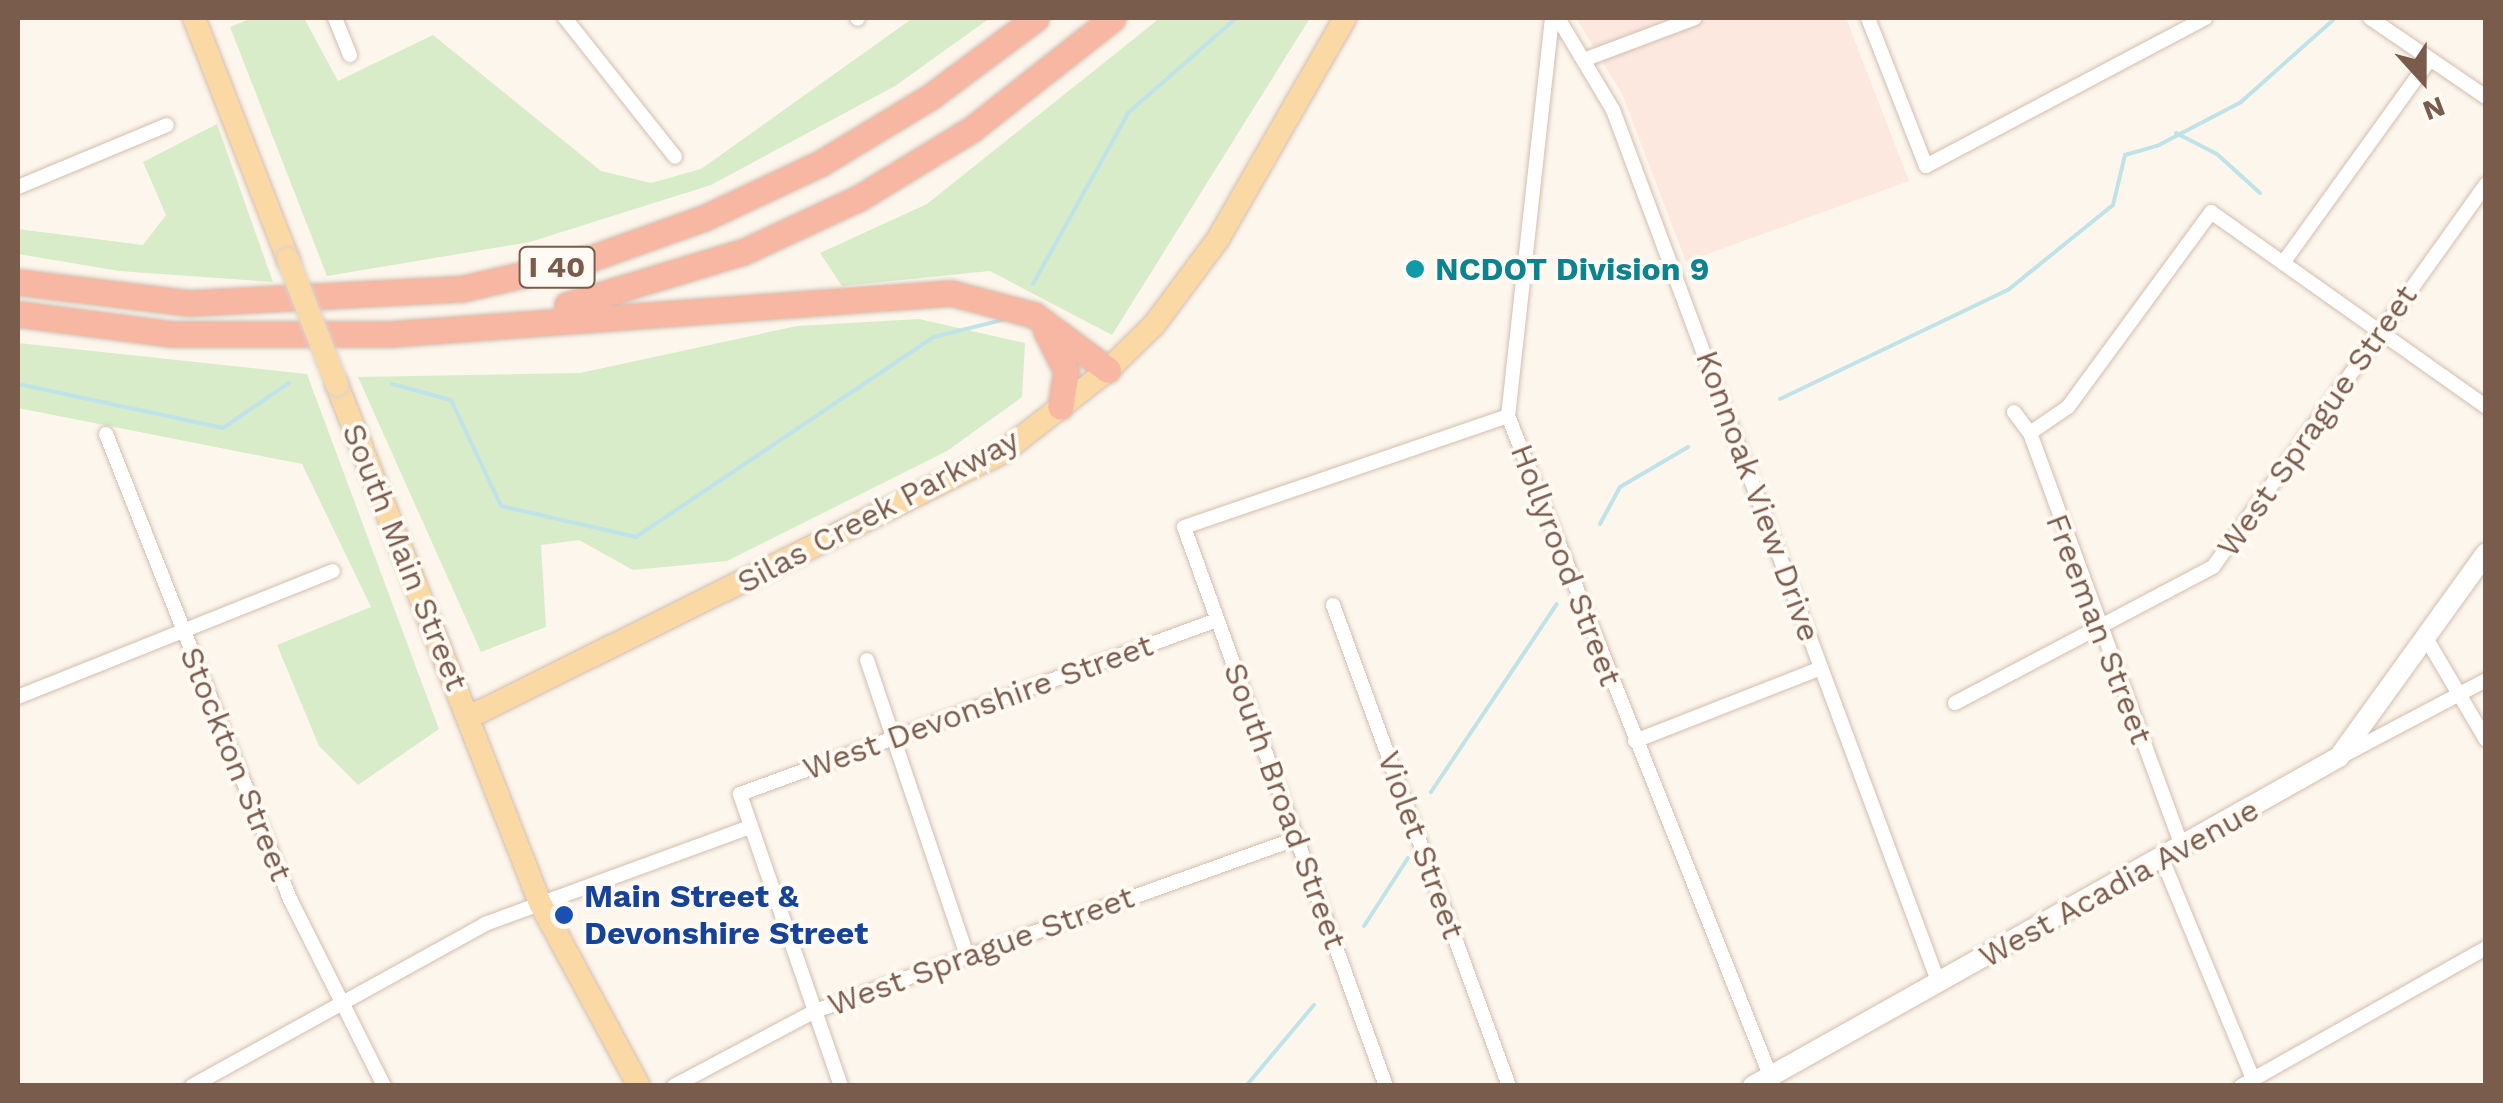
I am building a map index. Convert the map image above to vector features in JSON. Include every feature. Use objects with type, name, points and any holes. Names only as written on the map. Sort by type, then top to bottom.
[{"type":"highway","name":"I 40","points":[[18,282],[190,303],[461,289],[586,260],[704,218],[820,163],[930,97],[1036,18]]},
{"type":"highway","name":"I 40","points":[[18,314],[171,334],[390,334],[479,324],[628,291],[743,252],[860,198],[972,130],[1113,18]]},
{"type":"highway","points":[[479,324],[951,293],[1034,316],[1108,370]]},
{"type":"highway","points":[[1034,316],[1060,347],[1066,371],[1060,408]]},
{"type":"main road","name":"South Main Street","points":[[194,18],[540,903],[640,1086]]},
{"type":"main road","name":"Silas Creek Parkway","points":[[469,717],[1002,452],[1108,370],[1154,325],[1218,240],[1345,18]]},
{"type":"street","points":[[335,18],[350,54]]},
{"type":"street","points":[[565,18],[674,156]]},
{"type":"street","name":"Konnoak View Drive","points":[[1555,18],[1586,60],[1613,110],[1938,984]]},
{"type":"street","name":"Hollyrood Street","points":[[1555,18],[1508,416],[1766,1082]]},
{"type":"street","points":[[1586,60],[1695,18]]},
{"type":"street","points":[[1868,18],[1926,166],[2206,18]]},
{"type":"street","points":[[2370,18],[2486,97]]},
{"type":"street","points":[[2283,263],[2430,59]]},
{"type":"street","points":[[18,187],[167,125]]},
{"type":"street","name":"West Sprague Street","points":[[1955,703],[2213,567],[2486,184]]},
{"type":"street","points":[[2030,432],[2068,407],[2211,212],[2486,408]]},
{"type":"street","name":"Freeman Street","points":[[2014,412],[2030,432],[2098,630],[2183,848]]},
{"type":"street","name":"South Broad Street","points":[[1386,1086],[1184,526],[1508,416]]},
{"type":"street","name":"Stockton Street","points":[[106,434],[338,1003],[384,1086]]},
{"type":"street","points":[[2339,758],[2486,553]]},
{"type":"street","points":[[18,697],[333,571]]},
{"type":"street","name":"Violet Street","points":[[1333,605],[1509,1086]]},
{"type":"street","name":"West Devonshire Street","points":[[750,827],[740,794],[1216,620]]},
{"type":"street","points":[[2426,638],[2486,740]]},
{"type":"street","points":[[868,660],[925,842],[967,955]]},
{"type":"street","points":[[1635,740],[1822,668]]},
{"type":"street","name":"West Acadia Avenue","points":[[1766,1082],[2339,758],[2486,680]]},
{"type":"street","points":[[192,1086],[338,1003],[540,903],[750,827],[841,1086]]},
{"type":"street","name":"West Sprague Street","points":[[674,1086],[815,1011],[1298,838]]},
{"type":"street","points":[[2162,858],[2247,1082],[2486,948]]},
{"type":"shaded area","points":[[1576,18],[1846,18],[1909,181],[1686,262],[1622,94]]},
{"type":"green space","points":[[252,18],[304,18],[338,81],[433,35],[601,171],[651,183],[701,169],[913,18],[990,18],[895,86],[711,185],[530,242],[327,276],[230,27]]},
{"type":"green space","points":[[1160,18],[1310,18],[1112,335],[990,271],[842,286],[820,253],[927,204]]},
{"type":"green space","points":[[217,124],[273,282],[119,271],[18,254],[18,229],[143,245],[166,215],[143,162]]},
{"type":"green space","points":[[919,319],[1025,343],[1022,397],[947,451],[727,561],[633,570],[579,540],[541,545],[546,627],[481,652],[358,377],[580,373],[797,326]]},
{"type":"green space","points":[[18,343],[307,374],[439,729],[358,785],[319,746],[277,645],[371,607],[302,464],[18,408]]},
{"type":"waterway","points":[[1033,284],[1128,113],[1236,18]]},
{"type":"waterway","points":[[1780,399],[2008,290],[2113,205],[2125,155],[2157,146],[2241,102],[2333,20]]},
{"type":"waterway","points":[[2176,133],[2217,154],[2260,193]]},
{"type":"waterway","points":[[392,384],[451,400],[501,506],[636,537],[934,337],[1006,319]]},
{"type":"waterway","points":[[18,384],[223,428],[289,383]]},
{"type":"waterway","points":[[1600,524],[1620,487],[1688,447]]},
{"type":"waterway","points":[[1431,792],[1557,604]]},
{"type":"waterway","points":[[1364,926],[1408,858]]},
{"type":"waterway","points":[[1246,1086],[1314,1005]]},
{"type":"place","name":"NCDOT Division 9","points":[[1415,269]]},
{"type":"place","name":"Main Street & Devonshire Street","points":[[564,915]]}]
